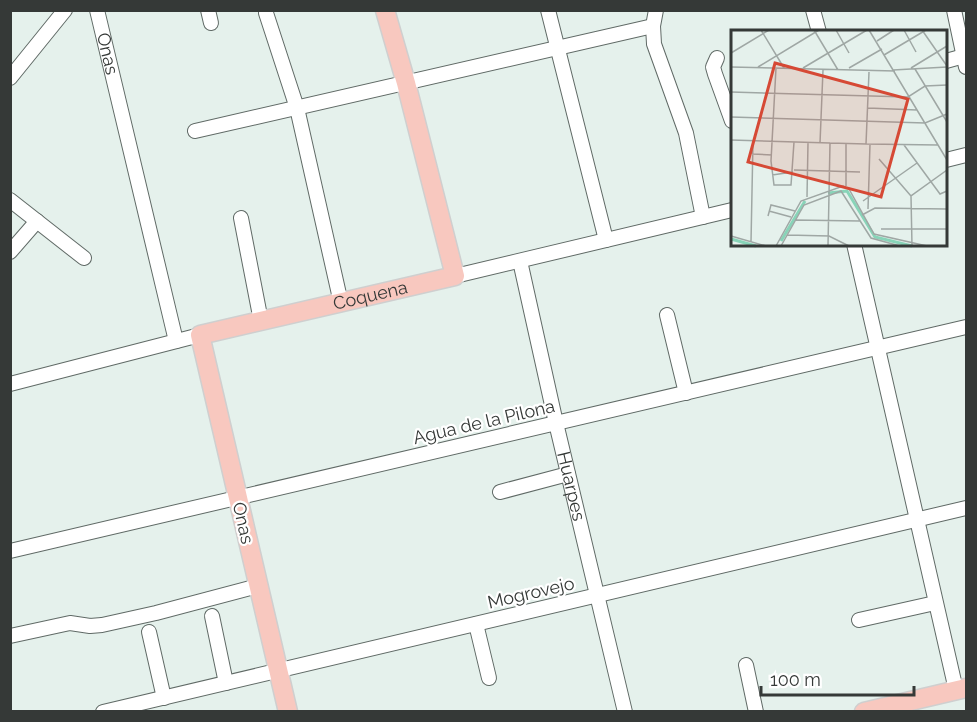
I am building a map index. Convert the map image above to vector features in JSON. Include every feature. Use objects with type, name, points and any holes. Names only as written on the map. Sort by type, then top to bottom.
[{"type":"main road","points":[[385,10],[455,276]]},
{"type":"main road","name":"Coquena","points":[[200,334],[455,276]]},
{"type":"main road","name":"Onas","points":[[200,334],[288,711]]},
{"type":"main road","points":[[864,711],[910,707],[961,689]]},
{"type":"street","points":[[10,78],[65,10]]},
{"type":"street","name":"Onas","points":[[97,10],[176,341]]},
{"type":"street","points":[[548,10],[606,240]]},
{"type":"street","points":[[813,10],[818,30]]},
{"type":"street","points":[[947,61],[965,61],[954,10]]},
{"type":"street","points":[[267,11],[297,108],[341,303]]},
{"type":"street","points":[[657,11],[653,26],[654,44],[686,132],[704,217]]},
{"type":"street","points":[[195,131],[653,26]]},
{"type":"street","points":[[717,58],[713,67],[731,118]]},
{"type":"street","points":[[947,160],[966,155]]},
{"type":"street","points":[[10,200],[84,258]]},
{"type":"street","name":"Coquena","points":[[455,276],[731,210]]},
{"type":"street","points":[[241,218],[261,321]]},
{"type":"street","points":[[10,252],[37,221]]},
{"type":"street","points":[[854,246],[935,603],[961,689]]},
{"type":"street","name":"Huarpes","points":[[520,261],[625,711]]},
{"type":"street","points":[[668,315],[686,393]]},
{"type":"street","name":"Agua de la Pilona","points":[[10,551],[966,327]]},
{"type":"street","name":"Coquena","points":[[10,384],[200,334]]},
{"type":"street","points":[[500,492],[568,474]]},
{"type":"street","name":"Mogrovejo","points":[[103,711],[966,508]]},
{"type":"street","points":[[10,636],[70,623],[102,625],[258,586]]},
{"type":"street","points":[[859,620],[935,603]]},
{"type":"street","points":[[212,616],[226,683]]},
{"type":"street","points":[[476,624],[489,678]]},
{"type":"street","points":[[150,632],[164,698]]},
{"type":"street","points":[[747,665],[756,711]]}]
